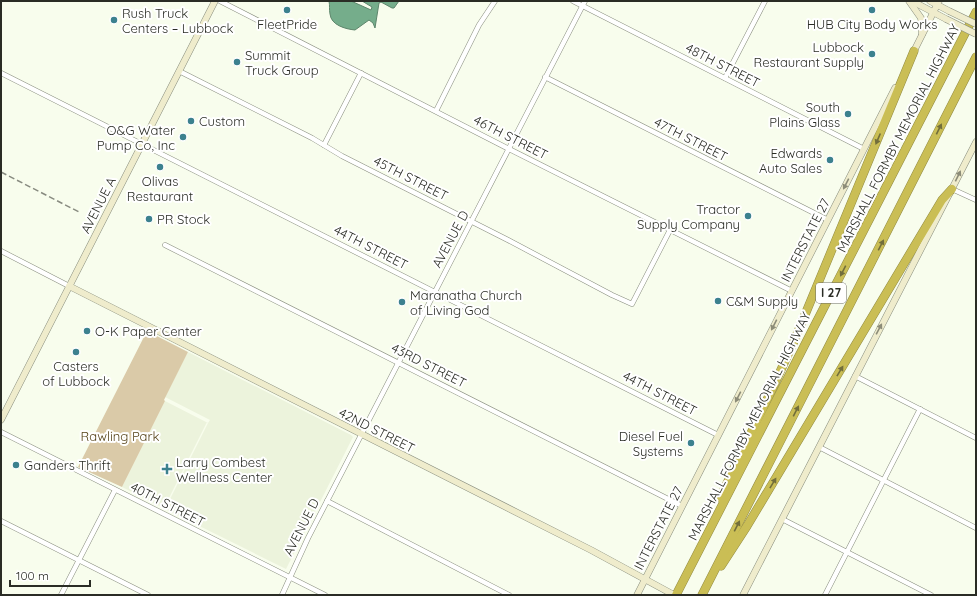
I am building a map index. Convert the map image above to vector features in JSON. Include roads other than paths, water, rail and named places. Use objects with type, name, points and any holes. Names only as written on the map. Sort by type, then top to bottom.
[{"type":"highway","name":"MARSHALL FORMBY MEMORIAL HIGHWAY","points":[[675,595],[976,12]]},
{"type":"highway","points":[[687,574],[712,516],[775,384],[795,338],[914,51]]},
{"type":"highway","name":"I 27","points":[[702,595],[976,57]]},
{"type":"highway","points":[[946,116],[976,67]]},
{"type":"highway","points":[[707,586],[728,557],[942,200],[952,189]]},
{"type":"main road","name":"AVENUE A","points":[[1,420],[215,1]]},
{"type":"main road","points":[[911,1],[976,34]]},
{"type":"main road","points":[[911,1],[921,18],[922,35]]},
{"type":"main road","points":[[930,1],[938,3],[976,24]]},
{"type":"main road","name":"INTERSTATE 27","points":[[636,595],[938,3]]},
{"type":"main road","points":[[743,595],[976,142]]},
{"type":"main road","name":"42ND STREET","points":[[69,286],[675,595]]},
{"type":"street","name":"46TH STREET","points":[[220,1],[509,149],[792,291]]},
{"type":"street","points":[[436,111],[479,25],[495,1]]},
{"type":"street","name":"48TH STREET","points":[[573,1],[583,3],[864,149]]},
{"type":"street","points":[[725,78],[765,1]]},
{"type":"street","name":"AVENUE D","points":[[282,595],[289,577],[361,434],[583,3]]},
{"type":"street","name":"45TH STREET","points":[[180,71],[324,145],[342,156],[632,304],[670,230]]},
{"type":"street","name":"44TH STREET","points":[[1,73],[718,435]]},
{"type":"street","points":[[324,145],[360,73]]},
{"type":"street","name":"47TH STREET","points":[[545,77],[828,220]]},
{"type":"street","points":[[952,189],[976,200]]},
{"type":"street","name":"43RD STREET","points":[[165,245],[682,506]]},
{"type":"street","points":[[1,251],[69,286]]},
{"type":"street","points":[[855,376],[976,438]]},
{"type":"street","points":[[825,595],[920,409]]},
{"type":"street","name":"40TH STREET","points":[[1,432],[325,595]]},
{"type":"street","points":[[819,447],[976,528]]},
{"type":"street","points":[[61,595],[115,490]]},
{"type":"street","points":[[327,501],[509,595]]},
{"type":"street","points":[[782,519],[931,595]]},
{"type":"street","points":[[1,521],[148,595]]},
{"type":"railway","points":[[1,172],[81,213]]},
{"type":"place","name":"FleetPride","points":[[287,10]]},
{"type":"place","name":"HUB City Body Works","points":[[872,10]]},
{"type":"place","name":"Rush Truck Centers – Lubbock","points":[[114,20]]},
{"type":"place","name":"Lubbock Restaurant Supply","points":[[872,54]]},
{"type":"place","name":"Summit Truck Group","points":[[237,62]]},
{"type":"place","name":"South Plains Glass","points":[[848,114]]},
{"type":"place","name":"Custom","points":[[191,121]]},
{"type":"place","name":"O&G Water Pump Co, Inc","points":[[183,137]]},
{"type":"place","name":"Edwards Auto Sales","points":[[830,160]]},
{"type":"place","name":"Olivas Restaurant","points":[[160,167]]},
{"type":"place","name":"Tractor Supply Company","points":[[748,216]]},
{"type":"place","name":"PR Stock","points":[[149,219]]},
{"type":"place","name":"C&M Supply","points":[[718,301]]},
{"type":"place","name":"Maranatha Church of Living God","points":[[402,302]]},
{"type":"place","name":"O-K Paper Center","points":[[87,331]]},
{"type":"place","name":"Casters of Lubbock","points":[[76,352]]},
{"type":"place","name":"Diesel Fuel Systems","points":[[691,443]]},
{"type":"place","name":"Ganders Thrift","points":[[16,465]]},
{"type":"place","name":"Larry Combest Wellness Center","points":[[167,469]]},
{"type":"park label","name":"Rawling Park","points":[[120,436]]}]
